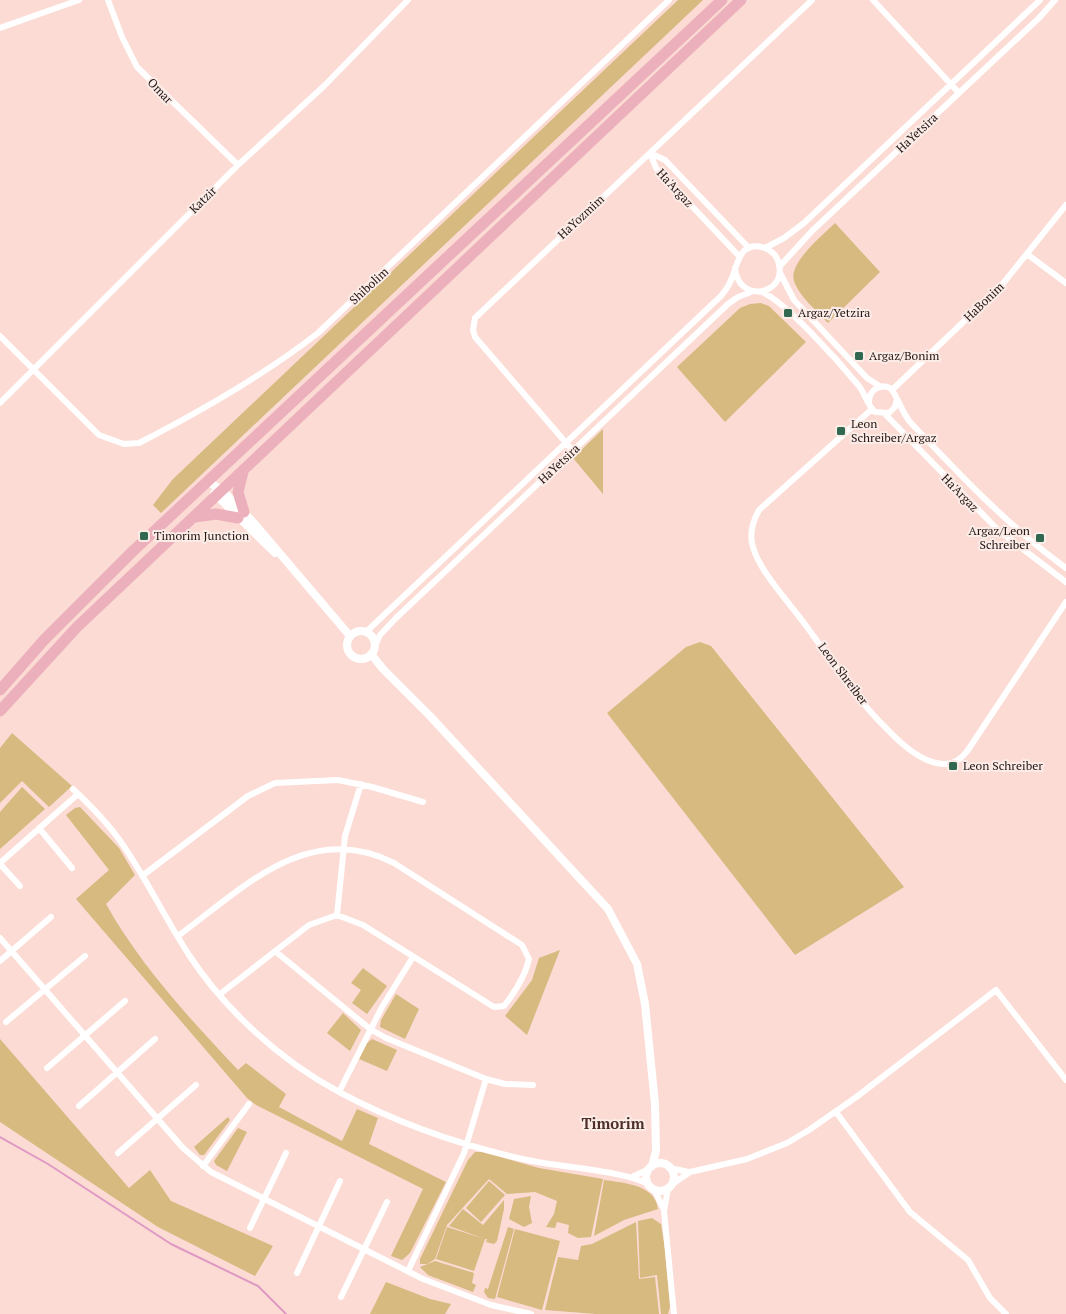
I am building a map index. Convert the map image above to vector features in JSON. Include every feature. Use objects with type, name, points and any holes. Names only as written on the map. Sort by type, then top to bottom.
[{"type":"highway","points":[[0,690],[86,596],[722,0]]},
{"type":"highway","points":[[0,711],[66,638],[741,0]]},
{"type":"highway","points":[[192,519],[213,514],[241,515],[238,488],[246,468]]},
{"type":"street","points":[[0,28],[79,0]]},
{"type":"street","name":"Omar","points":[[108,0],[137,68],[238,165]]},
{"type":"street","name":"Katzir","points":[[0,403],[238,165],[324,86],[408,0]]},
{"type":"street","name":"Shibolim","points":[[0,336],[99,435],[124,444],[139,443],[244,384],[284,359],[318,333],[669,0]]},
{"type":"street","name":"HaYozmim","points":[[573,451],[475,337],[473,330],[475,318],[812,0]]},
{"type":"street","points":[[873,0],[959,93]]},
{"type":"street","name":"HaYetsira","points":[[764,248],[784,238],[804,223],[1040,0]]},
{"type":"street","name":"HaYetsira","points":[[780,269],[812,231],[1055,0]]},
{"type":"street","name":"Ha'Argaz","points":[[650,152],[665,160],[749,248]]},
{"type":"street","name":"Ha'Argaz","points":[[650,152],[656,168],[739,256]]},
{"type":"street","name":"HaBonim","points":[[892,390],[1002,286],[1066,205]]},
{"type":"street","points":[[762,292],[786,309],[858,386],[872,409],[885,414],[892,411],[897,399],[892,390],[881,387],[867,378],[794,300],[775,256],[764,248],[749,248],[739,256],[735,268],[738,281],[742,286],[754,292],[762,292],[774,285],[780,269]]},
{"type":"street","points":[[1027,254],[1066,283]]},
{"type":"street","name":"HaYetsira","points":[[366,632],[720,296],[732,278],[735,268]]},
{"type":"street","name":"HaYetsira","points":[[370,653],[380,635],[396,618],[728,304],[738,297],[754,292]]},
{"type":"street","points":[[869,402],[870,394],[881,387]]},
{"type":"street","name":"Ha'Argaz","points":[[897,399],[905,418],[967,484],[1006,521],[1066,568]]},
{"type":"street","name":"Leon Shreiber","points":[[872,409],[759,510],[752,532],[752,545],[757,558],[776,585],[884,727],[909,748],[931,762],[944,764],[956,762],[968,750],[1066,602]]},
{"type":"street","name":"Ha'Argaz","points":[[885,414],[998,530],[1066,582]]},
{"type":"street","points":[[208,482],[290,566],[350,636]]},
{"type":"street","points":[[357,632],[366,632],[373,639],[370,653],[356,658],[349,653],[347,644],[350,636],[357,632]]},
{"type":"street","points":[[370,653],[608,909],[637,964],[646,1014],[656,1145],[646,1178],[664,1211]]},
{"type":"street","points":[[142,876],[264,786],[286,781],[323,780],[360,784],[423,802]]},
{"type":"street","points":[[337,915],[345,836],[360,784]]},
{"type":"street","points":[[73,788],[120,840],[198,967],[220,994],[267,1041],[293,1062],[339,1092],[415,1126],[468,1144],[544,1164],[632,1178],[660,1191],[690,1172],[747,1159],[787,1143],[836,1112],[996,990],[1066,1080]]},
{"type":"street","points":[[20,886],[0,863],[78,794]]},
{"type":"street","points":[[39,828],[72,868]]},
{"type":"street","points":[[178,936],[278,864],[308,852],[343,850],[374,854],[394,863],[522,946],[529,959],[514,992],[499,1008],[490,1005],[363,925],[337,915],[309,925],[220,994]]},
{"type":"street","points":[[0,961],[51,917]]},
{"type":"street","points":[[0,938],[157,1119],[183,1148],[203,1166],[222,1179],[408,1272],[475,1299],[531,1314]]},
{"type":"street","points":[[275,951],[370,1029],[397,1043],[486,1079],[505,1084],[533,1085]]},
{"type":"street","points":[[6,1022],[85,956]]},
{"type":"street","points":[[339,1092],[370,1029],[413,956]]},
{"type":"street","points":[[48,1068],[125,1001]]},
{"type":"street","points":[[79,1106],[155,1039]]},
{"type":"street","points":[[408,1272],[468,1144],[486,1079]]},
{"type":"street","points":[[118,1153],[196,1085]]},
{"type":"street","points":[[203,1166],[248,1104]]},
{"type":"street","points":[[836,1112],[910,1212],[968,1260],[990,1298],[1006,1314]]},
{"type":"street","points":[[656,1145],[674,1176],[669,1187],[664,1211],[674,1314]]},
{"type":"street","points":[[250,1228],[286,1153]]},
{"type":"street","points":[[632,1178],[660,1164],[690,1172]]},
{"type":"street","points":[[297,1273],[340,1181]]},
{"type":"street","points":[[341,1297],[387,1202]]},
{"type":"shaded area","points":[[678,0],[703,0],[161,513],[153,505],[173,479]]},
{"type":"shaded area","points":[[835,223],[880,272],[828,323],[796,287],[794,274],[801,258]]},
{"type":"shaded area","points":[[761,303],[769,306],[806,342],[725,422],[677,367],[740,308],[750,304]]},
{"type":"shaded area","points":[[603,429],[603,494],[573,458]]},
{"type":"shaded area","points":[[700,642],[711,646],[904,887],[795,955],[607,713],[686,647]]},
{"type":"shaded area","points":[[12,733],[72,786],[49,807],[22,781],[0,803],[0,748]]},
{"type":"shaded area","points":[[22,787],[45,809],[0,849],[0,812]]},
{"type":"shaded area","points":[[80,807],[119,848],[135,875],[106,904],[119,927],[167,991],[238,1070],[246,1063],[286,1094],[279,1107],[342,1141],[357,1109],[378,1118],[369,1144],[446,1182],[410,1253],[402,1260],[391,1256],[423,1189],[256,1105],[247,1098],[76,899],[109,870],[66,815],[75,808]]},
{"type":"shaded area","points":[[560,950],[527,1035],[505,1016],[532,980],[539,958]]},
{"type":"shaded area","points":[[363,968],[387,986],[367,1014],[352,1003],[361,990],[351,983]]},
{"type":"shaded area","points":[[396,994],[419,1009],[405,1039],[380,1027],[381,1020]]},
{"type":"shaded area","points":[[343,1013],[361,1030],[350,1051],[327,1033]]},
{"type":"shaded area","points":[[0,1039],[129,1188],[150,1170],[171,1201],[273,1246],[255,1276],[158,1227],[0,1122]]},
{"type":"shaded area","points":[[372,1039],[397,1050],[387,1071],[359,1059],[367,1043]]},
{"type":"shaded area","points":[[228,1117],[230,1120],[204,1155],[200,1155],[194,1147]]},
{"type":"shaded area","points":[[238,1128],[247,1132],[227,1171],[216,1165],[214,1161]]},
{"type":"shaded area","points":[[475,1152],[482,1152],[539,1168],[603,1179],[591,1237],[578,1238],[568,1233],[569,1225],[557,1222],[555,1228],[546,1227],[554,1214],[557,1201],[535,1192],[507,1194],[489,1179],[447,1225],[435,1259],[427,1264],[420,1264],[420,1259],[468,1160]]},
{"type":"shaded area","points":[[604,1180],[629,1184],[645,1190],[656,1201],[658,1209],[624,1220],[594,1236]]},
{"type":"shaded area","points":[[489,1181],[505,1195],[481,1222],[466,1208]]},
{"type":"shaded area","points":[[531,1196],[529,1207],[532,1223],[524,1227],[509,1219],[514,1199]]},
{"type":"shaded area","points":[[504,1200],[504,1209],[497,1241],[494,1244],[486,1242],[487,1239],[449,1226],[463,1209],[483,1225]]},
{"type":"shaded area","points":[[652,1218],[661,1224],[670,1307],[668,1314],[661,1314],[657,1275],[640,1278],[638,1221]]},
{"type":"shaded area","points":[[636,1222],[639,1279],[655,1277],[659,1314],[596,1314],[545,1310],[558,1257],[578,1260],[581,1246],[592,1244]]},
{"type":"shaded area","points":[[447,1227],[485,1239],[474,1271],[436,1259]]},
{"type":"shaded area","points":[[508,1227],[514,1229],[495,1299],[488,1298],[484,1292],[485,1288],[488,1289]]},
{"type":"shaded area","points":[[515,1229],[560,1241],[542,1310],[497,1297]]},
{"type":"shaded area","points":[[435,1261],[474,1273],[472,1283],[476,1285],[473,1292],[428,1275],[420,1267]]},
{"type":"shaded area","points":[[386,1282],[430,1299],[451,1304],[445,1314],[370,1314]]},
{"type":"waterway","points":[[0,1137],[48,1164],[171,1244],[258,1286],[286,1314]]},
{"type":"place","name":"Argaz/Yetzira","points":[[788,313]]},
{"type":"place","name":"Argaz/Bonim","points":[[859,356]]},
{"type":"place","name":"Leon Schreiber/Argaz","points":[[841,431]]},
{"type":"place","name":"Timorim Junction","points":[[144,536]]},
{"type":"place","name":"Argaz/Leon Schreiber","points":[[1040,538]]},
{"type":"place","name":"Leon Schreiber","points":[[953,766]]},
{"type":"district","name":"Timorim","points":[[613,1124]]}]
